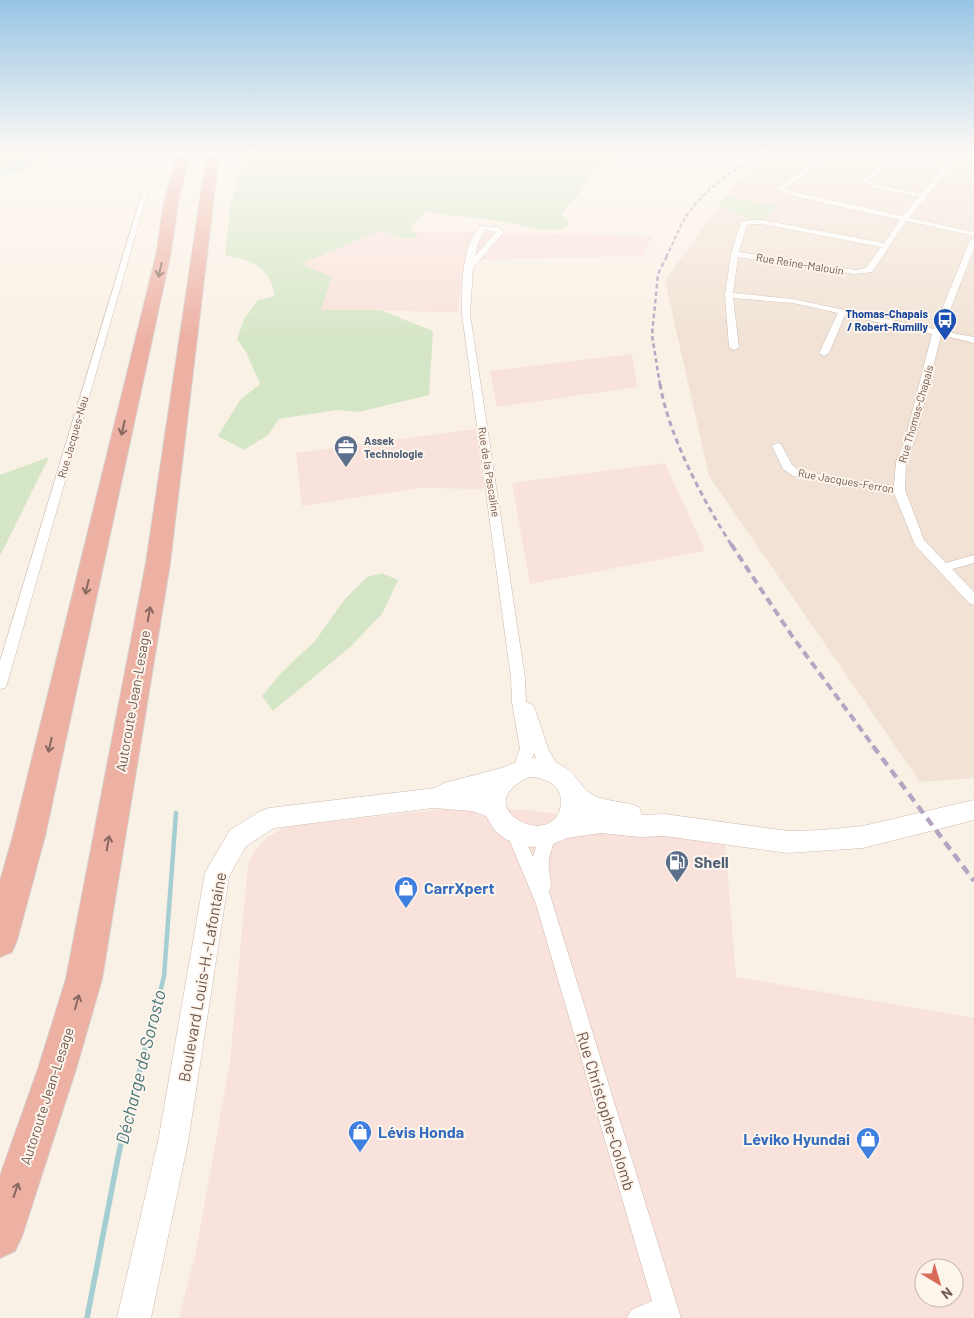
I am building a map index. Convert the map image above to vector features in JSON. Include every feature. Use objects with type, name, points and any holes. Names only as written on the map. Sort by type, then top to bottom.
[{"type":"highway","points":[[0,940],[29,836],[163,256],[169,216]]},
{"type":"highway","name":"Autoroute Jean-Lesage","points":[[0,1236],[58,1069],[84,979],[158,563],[205,216]]},
{"type":"street","name":"Rue Jacques-Nau","points":[[0,684],[138,216]]},
{"type":"street","points":[[893,216],[974,234]]},
{"type":"street","name":"Rue Reine-Malouin","points":[[735,254],[855,272],[869,270],[907,216]]},
{"type":"street","points":[[734,347],[729,295],[735,254],[744,224],[756,221],[886,246]]},
{"type":"street","name":"Rue de la Pascaline","points":[[470,266],[488,244],[498,236],[500,232],[498,229],[483,228],[477,233],[470,266],[466,290],[466,314],[518,678],[519,702],[528,749],[513,773]]},
{"type":"street","name":"Rue Thomas-Chapais","points":[[974,240],[937,333],[910,440],[901,462],[899,490],[919,542],[974,600]]},
{"type":"street","points":[[729,295],[793,302],[974,340]]},
{"type":"street","points":[[824,353],[842,313]]},
{"type":"street","name":"Rue Jacques-Ferron","points":[[777,446],[787,467],[797,474],[899,490]]},
{"type":"street","points":[[942,568],[974,559]]},
{"type":"street","name":"Rue de la Pascaline","points":[[518,678],[542,753],[554,772]]},
{"type":"street","points":[[554,832],[564,826],[573,810],[574,798],[565,780],[554,772],[534,766],[513,773],[496,789],[493,800],[494,808],[500,821],[514,832],[532,837],[601,822],[640,826],[664,825],[788,842],[823,841],[862,838],[974,810]]},
{"type":"street","name":"Boulevard Louis-H.-Lafontaine","points":[[433,798],[450,791],[487,783],[513,773]]},
{"type":"street","points":[[571,791],[588,804],[645,816],[664,825]]},
{"type":"street","name":"Boulevard Louis-H.-Lafontaine","points":[[134,1318],[174,1142],[217,873],[238,838],[268,818],[433,798],[472,801],[494,808]]},
{"type":"street","name":"Rue Christophe-Colomb","points":[[514,832],[545,904],[667,1313]]},
{"type":"street","name":"Rue Christophe-Colomb","points":[[545,904],[540,862],[554,832]]},
{"type":"street","points":[[639,1318],[667,1313]]},
{"type":"shaded area","points":[[712,216],[974,216],[974,778],[920,782],[709,476],[665,281]]},
{"type":"shaded area","points":[[379,231],[404,238],[416,238],[417,235],[411,231],[652,236],[643,256],[465,260],[458,312],[320,310],[300,264]]},
{"type":"shaded area","points":[[632,354],[637,387],[497,407],[490,371]]},
{"type":"shaded area","points":[[476,429],[484,489],[419,488],[302,506],[296,453]]},
{"type":"shaded area","points":[[665,463],[705,551],[530,584],[512,483]]},
{"type":"shaded area","points":[[461,807],[531,810],[725,840],[736,977],[974,1018],[974,1318],[179,1318],[196,1251],[230,1062],[248,864],[254,852],[266,838],[285,827]]},
{"type":"green space","points":[[229,216],[422,216],[412,226],[412,231],[418,235],[416,238],[404,238],[379,231],[301,264],[332,277],[321,310],[380,310],[433,331],[429,395],[359,412],[336,410],[279,419],[268,435],[244,450],[218,436],[240,400],[260,384],[246,352],[237,339],[244,319],[258,300],[275,296],[269,278],[258,266],[244,259],[225,256]]},
{"type":"green space","points":[[455,216],[563,216],[570,223],[563,230],[539,229],[493,220]]},
{"type":"green space","points":[[743,216],[768,216],[762,222]]},
{"type":"green space","points":[[49,457],[0,556],[0,475]]},
{"type":"green space","points":[[382,573],[398,580],[382,614],[350,647],[273,711],[262,696],[281,673],[315,641],[345,599],[367,577]]},
{"type":"waterway","name":"Décharge de Sorosto","points":[[158,1001],[164,976],[176,813]]},
{"type":"waterway","name":"Décharge de Sorosto","points":[[87,1318],[119,1152],[158,999]]},
{"type":"railway","points":[[666,257],[687,216]]},
{"type":"railway","points":[[660,385],[652,335],[658,274],[667,256]]},
{"type":"railway","points":[[660,384],[664,404],[679,446],[699,489],[732,546]]},
{"type":"railway","points":[[731,544],[792,636],[874,747]]},
{"type":"railway","points":[[873,746],[974,881]]},
{"type":"place","name":"Thomas-Chapais / Robert-Rumilly","points":[[945,341]]},
{"type":"place","name":"Assek Technologie","points":[[346,468]]},
{"type":"place","name":"Shell","points":[[677,883]]},
{"type":"place","name":"CarrXpert","points":[[406,909]]},
{"type":"place","name":"Lévis Honda","points":[[360,1153]]},
{"type":"place","name":"Léviko Hyundai","points":[[868,1160]]}]
